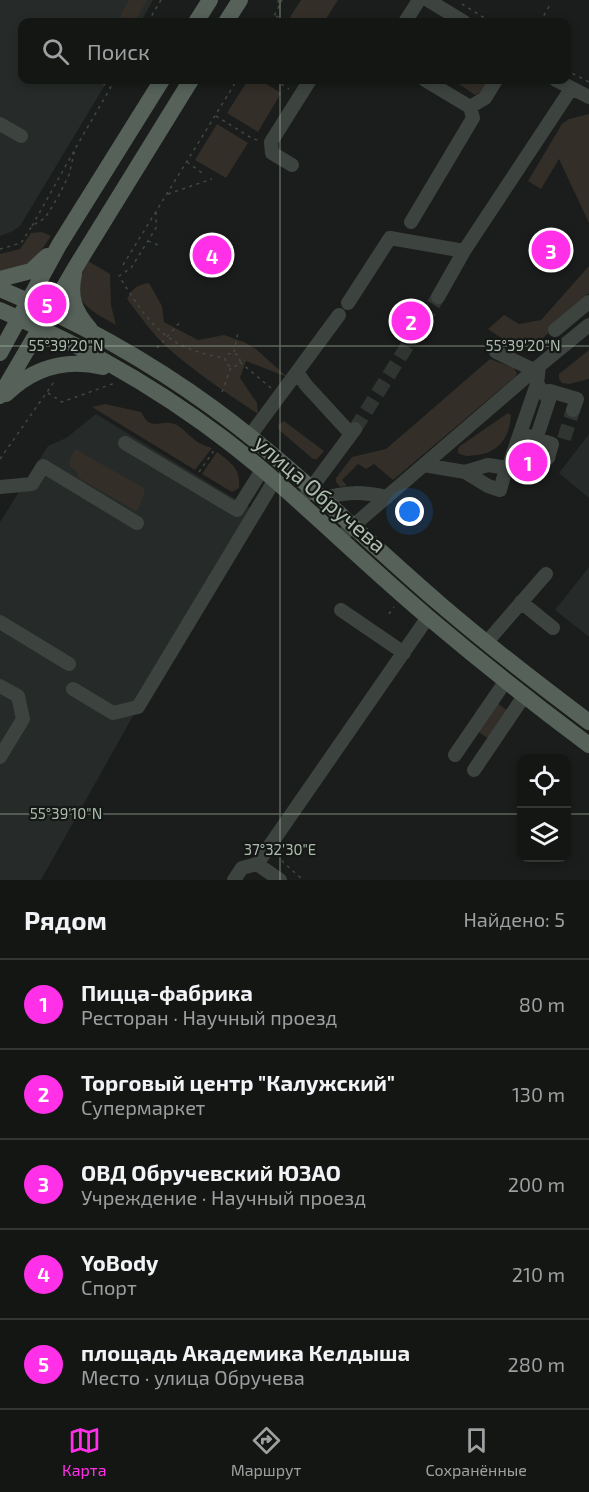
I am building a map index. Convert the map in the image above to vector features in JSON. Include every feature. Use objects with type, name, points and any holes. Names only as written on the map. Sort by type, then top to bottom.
[{"type":"main road","points":[[199,18],[210,0]]},
{"type":"main road","points":[[229,18],[240,0]]},
{"type":"main road","points":[[0,353],[59,245],[160,84]]},
{"type":"main road","points":[[0,398],[75,268],[189,84]]},
{"type":"main road","points":[[0,279],[31,271],[59,245]]},
{"type":"main road","points":[[75,268],[71,288],[75,306],[80,318],[93,332]]},
{"type":"main road","name":"улица Обручева","points":[[0,289],[50,310],[93,332],[213,409],[317,494],[486,643],[589,722]]},
{"type":"main road","name":"улица Обручева","points":[[0,310],[122,371],[168,399],[219,435],[268,475],[428,617],[506,682],[589,745]]},
{"type":"main road","points":[[0,398],[28,376],[61,364],[79,363],[122,371]]},
{"type":"street","points":[[407,18],[418,0]]},
{"type":"street","points":[[428,0],[457,18]]},
{"type":"street","points":[[292,165],[272,153],[271,142],[307,84]]},
{"type":"street","points":[[411,222],[474,118],[470,107],[432,84]]},
{"type":"street","points":[[470,107],[485,98],[494,84]]},
{"type":"street","points":[[563,84],[589,97]]},
{"type":"street","points":[[438,297],[464,251],[572,89]]},
{"type":"street","points":[[0,124],[21,136]]},
{"type":"street","points":[[348,303],[390,237],[464,251]]},
{"type":"street","points":[[555,330],[589,303]]},
{"type":"street","points":[[249,437],[339,315]]},
{"type":"street","points":[[339,538],[450,443],[538,378],[589,325]]},
{"type":"street","points":[[496,352],[538,378],[550,391],[577,399],[573,410]]},
{"type":"street","points":[[297,372],[306,385],[353,432],[317,494]]},
{"type":"street","points":[[450,443],[445,459],[458,470],[500,490],[538,378]]},
{"type":"street","points":[[536,439],[549,400],[538,378]]},
{"type":"street","points":[[520,434],[558,442],[548,458]]},
{"type":"street","points":[[125,443],[237,510],[268,475]]},
{"type":"street","points":[[424,465],[458,470],[488,465],[508,468]]},
{"type":"street","points":[[0,487],[32,484],[43,466],[137,523]]},
{"type":"street","points":[[72,689],[113,713],[138,707],[268,475]]},
{"type":"street","points":[[300,503],[317,494],[369,493],[387,497]]},
{"type":"street","points":[[486,643],[546,574]]},
{"type":"street","points":[[522,602],[553,628]]},
{"type":"street","points":[[341,610],[404,653]]},
{"type":"street","points":[[234,880],[242,868],[257,864],[428,617]]},
{"type":"street","points":[[0,622],[69,664]]},
{"type":"street","points":[[455,754],[506,682]]},
{"type":"street","points":[[0,686],[18,696],[23,719],[0,757]]},
{"type":"street","points":[[474,770],[524,696]]},
{"type":"street","points":[[257,864],[280,880]]},
{"type":"path","points":[[150,18],[161,0]]},
{"type":"path","points":[[278,0],[279,7]]},
{"type":"path","points":[[274,18],[282,0]]},
{"type":"path","points":[[462,4],[485,18]]},
{"type":"path","points":[[542,18],[550,5]]},
{"type":"path","points":[[276,15],[281,18]]},
{"type":"path","points":[[571,72],[589,82]]},
{"type":"path","points":[[104,84],[111,88]]},
{"type":"path","points":[[0,249],[21,243],[114,84]]},
{"type":"path","points":[[123,266],[234,84]]},
{"type":"path","points":[[282,84],[300,95]]},
{"type":"path","points":[[215,115],[254,139],[271,142]]},
{"type":"path","points":[[32,226],[45,218],[58,197],[69,174],[75,149]]},
{"type":"path","points":[[187,162],[205,175]]},
{"type":"path","points":[[167,195],[212,178]]},
{"type":"path","points":[[156,212],[156,228],[131,268],[119,276],[139,308],[167,339],[206,355],[225,358]]},
{"type":"path","points":[[148,241],[159,245]]},
{"type":"path","points":[[157,348],[182,320]]},
{"type":"path","points":[[234,353],[238,332]]},
{"type":"path","points":[[225,358],[228,354],[234,353],[239,356],[240,362],[259,376],[278,396]]},
{"type":"path","points":[[225,358],[226,364],[231,367],[237,366],[240,362]]},
{"type":"path","points":[[222,392],[231,367]]},
{"type":"path","points":[[0,459],[50,388]]},
{"type":"path","points":[[192,483],[218,445]]},
{"type":"path","points":[[389,614],[397,602]]},
{"type":"path","points":[[277,852],[283,862],[303,880]]},
{"type":"shaded area","points":[[0,0],[153,0],[143,18],[18,18],[18,84],[106,84],[20,226],[0,236]]},
{"type":"shaded area","points":[[129,0],[147,0],[137,18],[120,18]]},
{"type":"shaded area","points":[[301,0],[338,0],[327,18],[290,17]]},
{"type":"shaded area","points":[[245,84],[266,84],[281,93],[258,132],[227,113]]},
{"type":"shaded area","points":[[459,84],[486,84],[481,92],[475,95]]},
{"type":"shaded area","points":[[589,114],[589,223],[559,159],[541,189],[528,181],[562,124],[569,119]]},
{"type":"shaded area","points":[[217,124],[248,143],[226,178],[195,160]]},
{"type":"shaded area","points":[[42,232],[51,236],[31,262],[0,271],[0,254],[20,249],[31,233]]},
{"type":"shaded area","points":[[88,261],[110,274],[111,305],[116,325],[101,317],[82,301],[77,286],[78,277]]},
{"type":"shaded area","points":[[589,266],[589,293],[537,344],[515,347],[488,329],[504,315],[519,324],[541,320]]},
{"type":"shaded area","points":[[149,283],[162,306],[164,322],[198,340],[224,335],[244,342],[256,349],[287,377],[246,361],[240,378],[257,403],[258,414],[190,366],[152,332],[127,299],[135,288]]},
{"type":"shaded area","points":[[589,350],[589,379],[569,384],[562,383],[559,374]]},
{"type":"shaded area","points":[[490,359],[514,368],[516,376],[393,480],[374,464],[366,469],[358,464],[342,480],[347,486],[340,487],[336,478],[352,457],[386,449]]},
{"type":"shaded area","points":[[105,404],[141,412],[145,419],[153,424],[177,425],[201,444],[212,448],[195,470],[92,407]]},
{"type":"shaded area","points":[[508,413],[511,415],[508,430],[497,447],[485,454],[465,456],[458,453],[460,446]]},
{"type":"shaded area","points":[[96,414],[252,509],[236,532],[41,880],[0,880],[0,522],[48,446],[66,438]]},
{"type":"shaded area","points":[[284,421],[324,451],[317,459],[313,459],[279,430],[278,425]]},
{"type":"shaded area","points":[[589,434],[589,498],[559,473]]},
{"type":"shaded area","points":[[75,449],[144,488],[145,492],[138,510],[134,510],[77,477],[78,473],[69,466]]},
{"type":"shaded area","points":[[217,452],[237,471],[239,488],[232,492],[202,474]]},
{"type":"shaded area","points":[[589,567],[589,637],[555,610]]},
{"type":"shaded area","points":[[497,703],[508,711],[489,739],[477,731]]},
{"type":"tunnel","points":[[355,429],[438,297]]},
{"type":"tunnel","points":[[564,439],[573,410]]},
{"type":"place","name":"ОВД Обручевский ЮЗАО","points":[[551,250]]},
{"type":"place","name":"YoBody","points":[[212,255]]},
{"type":"place","name":"площадь Академика Келдыша","points":[[47,304]]},
{"type":"place","name":"Торговый центр \"Калужский\"","points":[[411,321]]},
{"type":"place","name":"Пицца-фабрика","points":[[528,462]]}]
